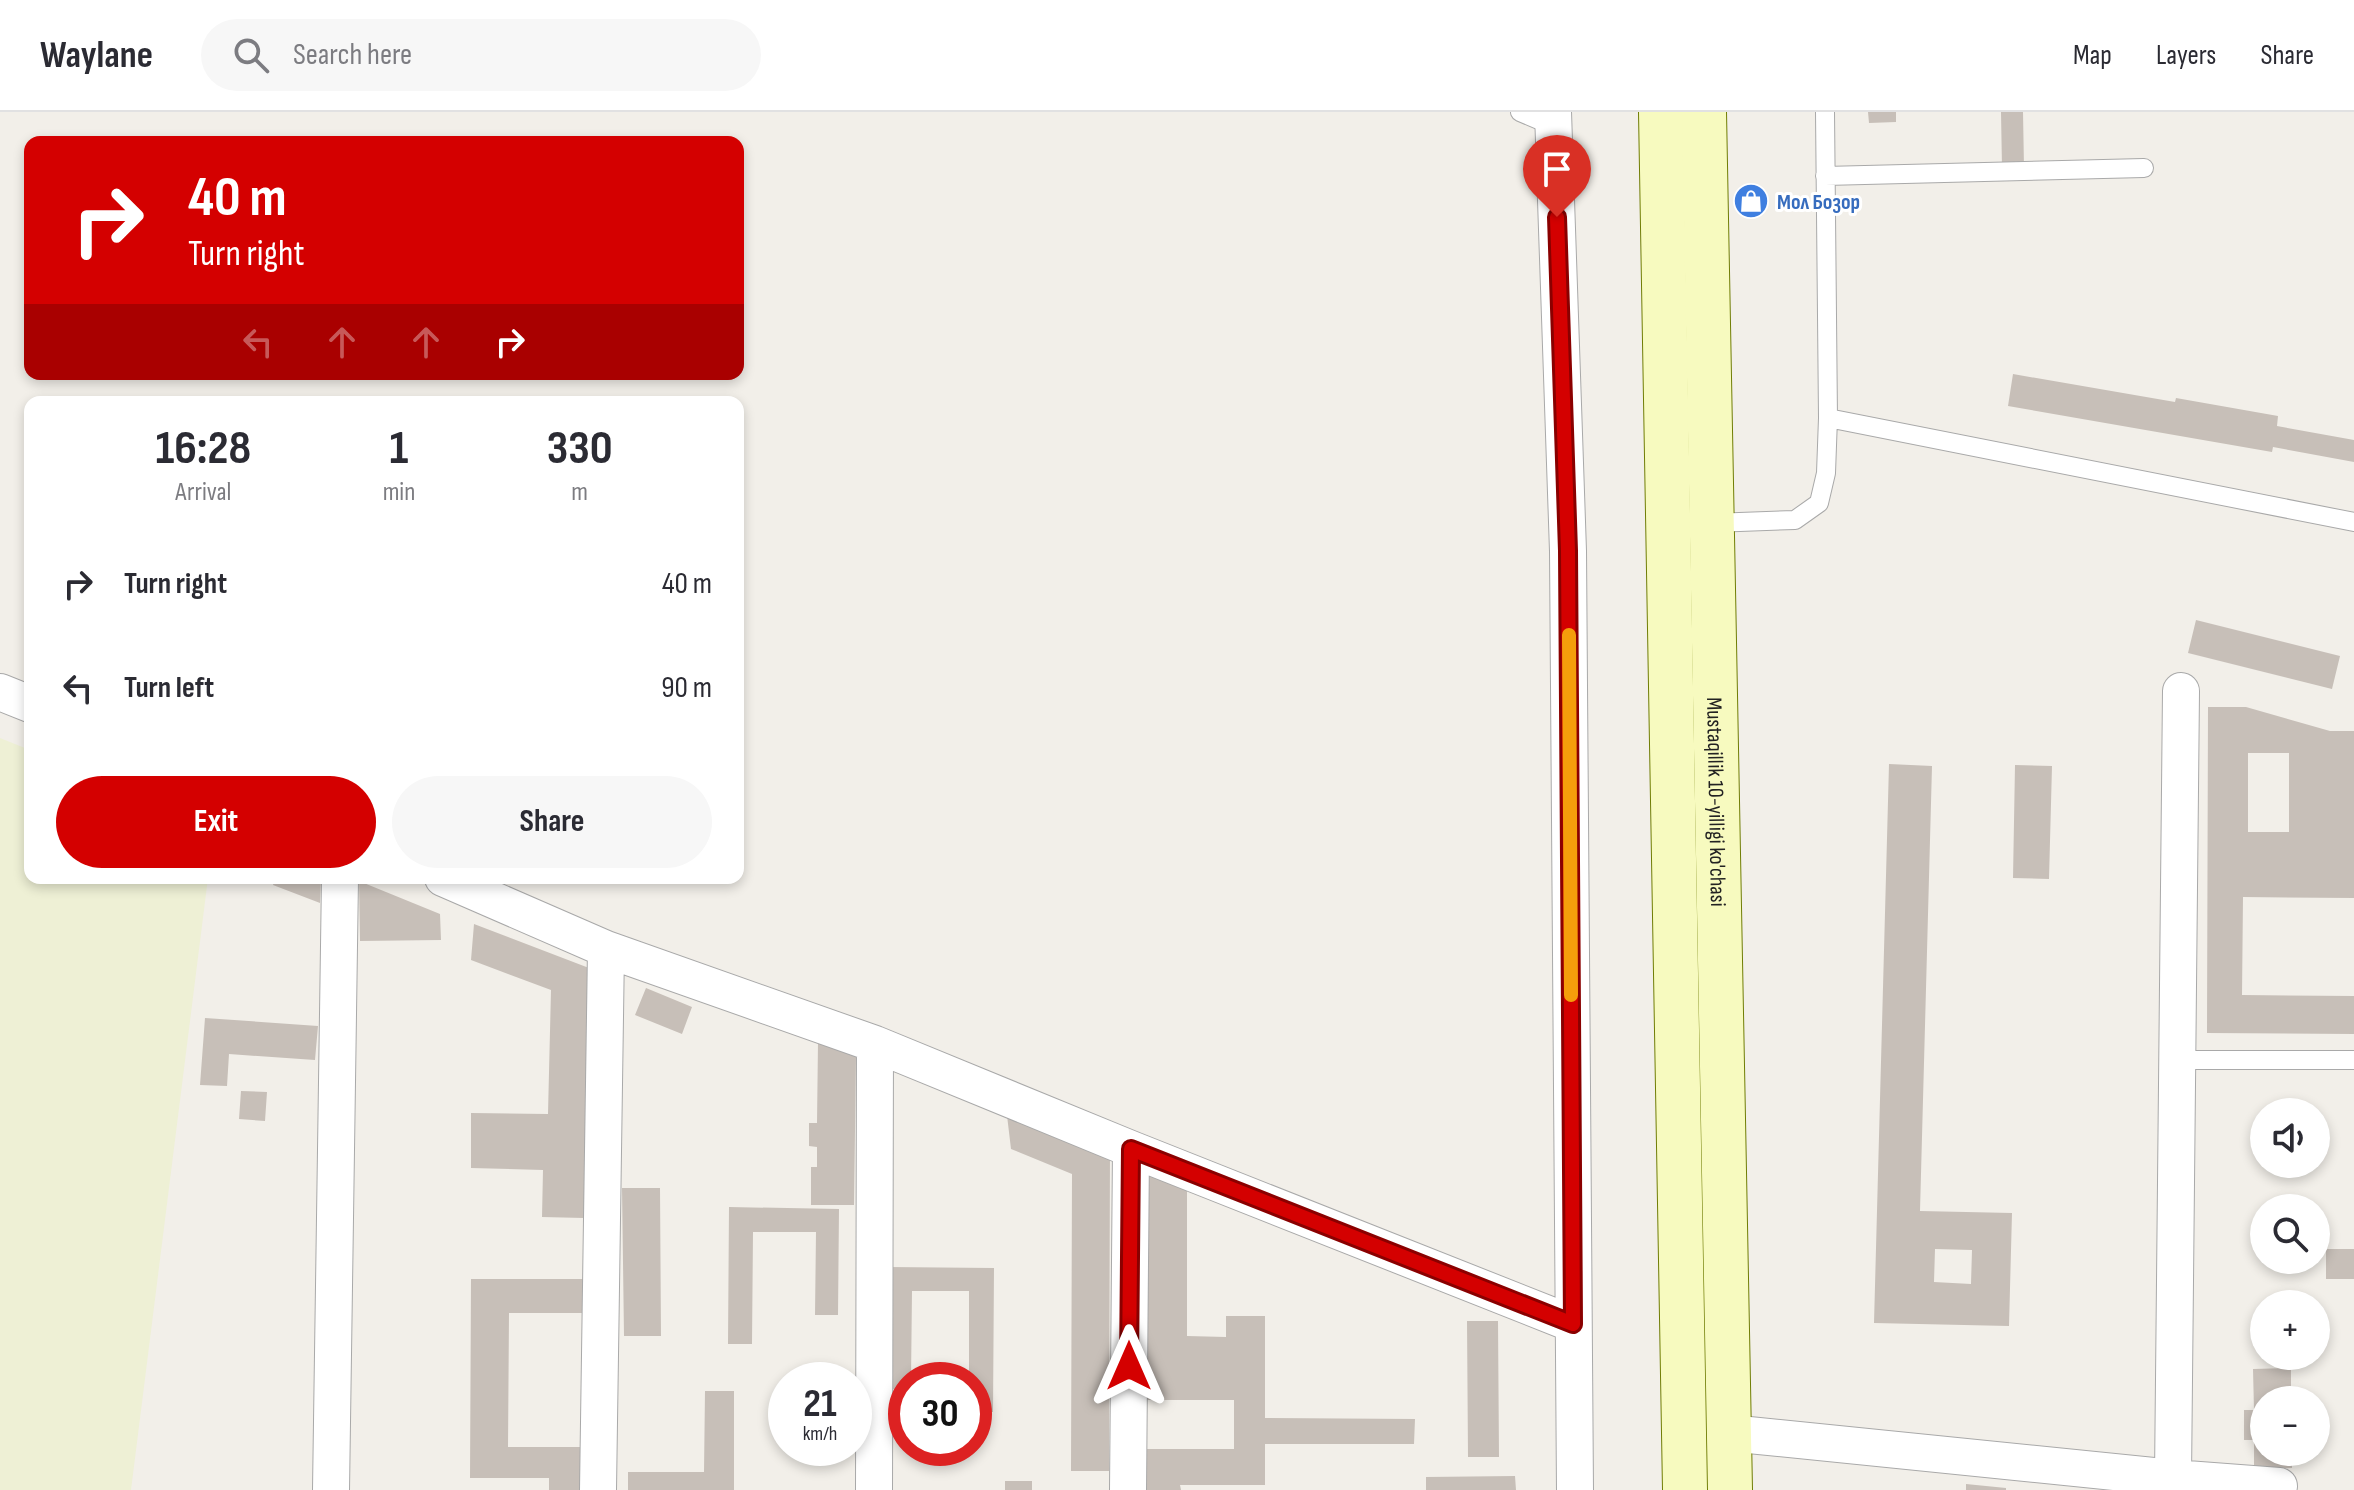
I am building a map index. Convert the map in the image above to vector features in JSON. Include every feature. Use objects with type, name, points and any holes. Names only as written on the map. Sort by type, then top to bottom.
[{"type":"main road","name":"Mustaqillik 10-yilligi ko'chasi","points":[[1661,112],[1685,1490]]},
{"type":"main road","name":"Mustaqillik 10-yilligi ko'chasi","points":[[1704,112],[1730,1490]]},
{"type":"street","points":[[1553,119],[1568,551],[1575,1490]]},
{"type":"street","points":[[2173,1478],[2181,691]]},
{"type":"street","points":[[0,692],[24,702]]},
{"type":"street","points":[[331,1490],[340,884]]},
{"type":"street","points":[[457,884],[606,949],[875,1044],[1573,1324]]},
{"type":"street","points":[[598,1490],[606,949]]},
{"type":"street","points":[[874,1490],[875,1044]]},
{"type":"street","points":[[1128,1490],[1131,1149]]},
{"type":"street","points":[[1729,1433],[2279,1486]]},
{"type":"lane","points":[[1520,112],[1553,119]]},
{"type":"lane","points":[[1712,523],[1795,520],[1819,503],[1826,473],[1828,418],[1825,112]]},
{"type":"lane","points":[[1825,176],[2144,168]]},
{"type":"lane","points":[[1828,418],[2354,522]]},
{"type":"lane","points":[[2177,1060],[2354,1060]]},
{"type":"green space","points":[[0,738],[24,748],[24,884],[207,884],[131,1490],[0,1490]]},
{"type":"building","points":[[1868,112],[1896,112],[1896,122],[1869,123]]},
{"type":"building","points":[[2001,112],[2023,112],[2024,168],[2002,168]]},
{"type":"building","points":[[2013,374],[2278,416],[2277,426],[2354,440],[2354,462],[2273,447],[2272,452],[2008,406]]},
{"type":"building","points":[[2196,620],[2340,656],[2332,689],[2188,653]]},
{"type":"building","points":[[2208,707],[2246,707],[2330,731],[2354,731],[2354,898],[2243,897],[2242,995],[2354,996],[2354,1034],[2207,1033]],"holes":[[[2248,753],[2289,753],[2289,832],[2248,832]]]},
{"type":"building","points":[[1889,764],[1932,766],[1920,1211],[2012,1213],[2009,1326],[1874,1323]],"holes":[[[1935,1249],[1972,1250],[1971,1284],[1934,1282]]]},
{"type":"building","points":[[2015,765],[2052,766],[2049,879],[2013,878]]},
{"type":"building","points":[[321,884],[320,903],[273,885]]},
{"type":"building","points":[[359,884],[366,884],[440,914],[441,940],[360,941]]},
{"type":"building","points":[[474,924],[589,968],[584,1218],[542,1217],[543,1170],[471,1168],[471,1113],[548,1114],[551,990],[471,960]]},
{"type":"building","points":[[646,988],[692,1007],[682,1034],[635,1015]]},
{"type":"building","points":[[205,1018],[318,1026],[315,1060],[229,1054],[227,1086],[200,1085]]},
{"type":"building","points":[[818,1042],[856,1056],[854,1205],[811,1205],[811,1167],[817,1167],[817,1147],[809,1146],[809,1123],[817,1123]]},
{"type":"building","points":[[241,1091],[267,1092],[265,1121],[239,1119]]},
{"type":"building","points":[[1006,1107],[1110,1149],[1109,1471],[1071,1471],[1072,1174],[1011,1149]]},
{"type":"building","points":[[1148,1173],[1187,1188],[1187,1336],[1226,1337],[1226,1316],[1265,1316],[1265,1418],[1415,1419],[1414,1444],[1265,1444],[1265,1485],[1180,1485],[1181,1490],[1145,1490],[1145,1449],[1234,1449],[1234,1400],[1147,1400]]},
{"type":"building","points":[[622,1188],[660,1188],[661,1336],[624,1336]]},
{"type":"building","points":[[729,1207],[839,1209],[838,1315],[815,1315],[816,1232],[753,1232],[752,1344],[728,1344]]},
{"type":"building","points":[[2330,1249],[2354,1249],[2354,1279],[2326,1279],[2326,1274],[2330,1274]]},
{"type":"building","points":[[888,1267],[994,1268],[993,1412],[992,1362],[969,1362],[969,1291],[912,1291],[911,1362],[888,1362],[887,1389]]},
{"type":"building","points":[[471,1279],[593,1279],[592,1313],[509,1313],[508,1447],[585,1447],[585,1490],[549,1490],[549,1478],[470,1478]]},
{"type":"building","points":[[1467,1321],[1498,1321],[1499,1457],[1468,1457]]},
{"type":"building","points":[[2253,1370],[2291,1370],[2291,1386],[2253,1386]]},
{"type":"building","points":[[705,1391],[734,1391],[734,1490],[628,1490],[628,1472],[704,1472]]},
{"type":"building","points":[[2244,1410],[2250,1410],[2250,1440],[2244,1440]]},
{"type":"building","points":[[2254,1466],[2292,1466],[2292,1468],[2254,1469]]},
{"type":"building","points":[[1515,1476],[1516,1490],[1426,1490],[1426,1477]]},
{"type":"building","points":[[1005,1481],[1032,1481],[1032,1490],[1005,1490]]},
{"type":"building","points":[[1966,1484],[2006,1488],[2006,1490],[1966,1490]]},
{"type":"slow traffic","points":[[1569,635],[1571,995]]},
{"type":"place","name":"Мол Бозор","points":[[1751,201]]},
{"type":"route","points":[[1129,1366],[1131,1149],[1573,1324],[1568,551],[1557,217]]}]
